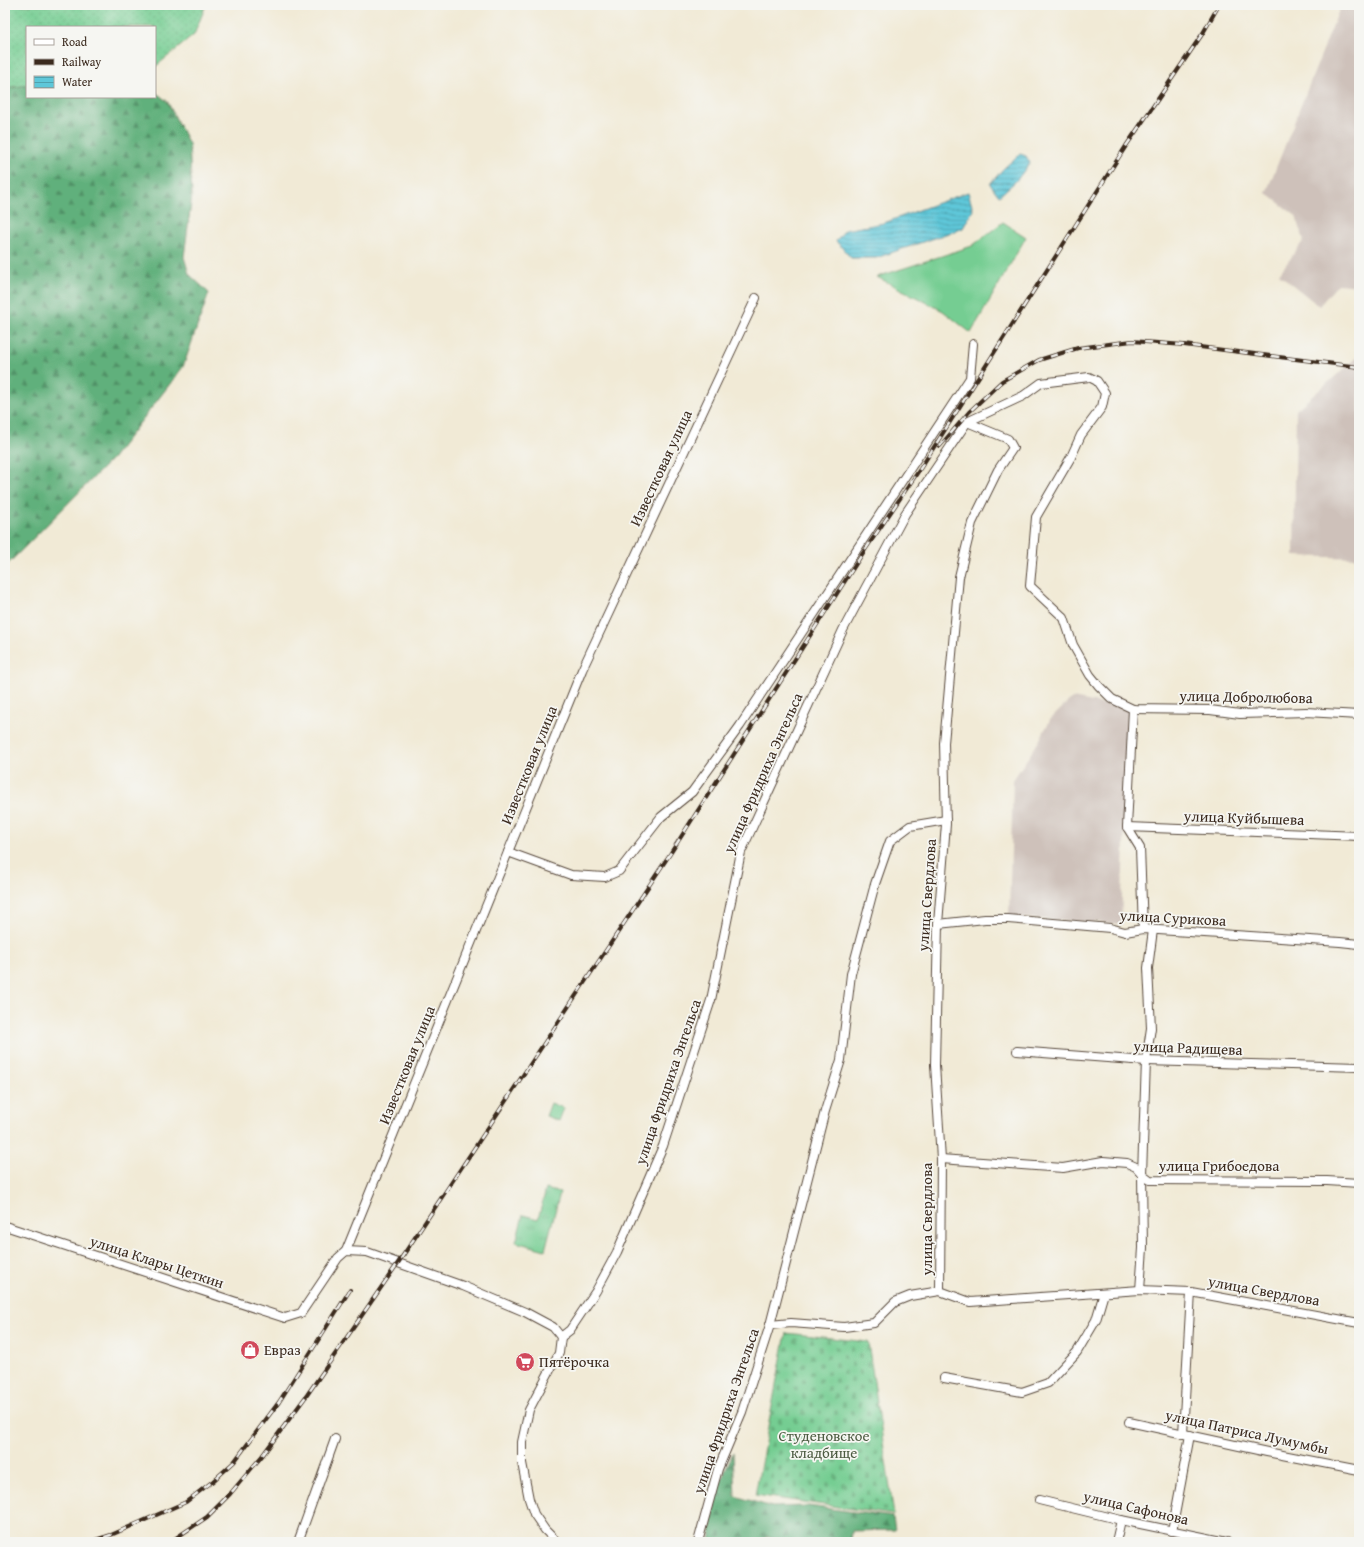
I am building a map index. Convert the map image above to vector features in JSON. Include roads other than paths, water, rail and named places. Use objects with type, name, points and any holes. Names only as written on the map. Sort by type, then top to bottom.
[{"type":"street","name":"Известковая улица","points":[[346,1251],[582,670],[756,298]]},
{"type":"street","points":[[508,852],[571,875],[605,877],[619,871],[661,817],[692,792],[740,726],[970,378],[973,344]]},
{"type":"street","points":[[967,422],[1022,396],[1041,383],[1090,377],[1097,381],[1105,393],[1102,407],[1081,435],[1071,457],[1036,517],[1030,586],[1064,618],[1073,646],[1090,675],[1099,686],[1112,698],[1133,709],[1127,827],[1140,848],[1143,929]]},
{"type":"street","name":"улица Свердлова","points":[[967,422],[1008,439],[1013,448],[998,470],[972,524],[959,577],[944,743],[946,820],[938,924],[935,1065],[941,1159],[940,1291],[970,1302],[1140,1290],[1191,1292],[1359,1323]]},
{"type":"street","name":"улица Фридриха Энгельса","points":[[561,1338],[570,1330],[596,1291],[617,1252],[663,1146],[712,1000],[741,852],[843,630],[905,514],[967,422]]},
{"type":"street","name":"улица Добролюбова","points":[[1133,709],[1210,710],[1240,714],[1306,712],[1359,715]]},
{"type":"street","name":"улица Свердлова","points":[[770,1325],[825,1111],[841,1060],[851,974],[875,884],[890,841],[910,826],[946,820]]},
{"type":"street","name":"улица Куйбышева","points":[[1127,827],[1359,836]]},
{"type":"street","name":"улица Сурикова","points":[[938,924],[986,919],[1008,919],[1110,928],[1125,932],[1143,929],[1359,944]]},
{"type":"street","points":[[1140,1290],[1143,1248],[1142,1174],[1146,1061],[1151,1028],[1148,968],[1153,930]]},
{"type":"street","name":"улица Радищева","points":[[1017,1051],[1146,1061],[1359,1067]]},
{"type":"street","name":"улица Грибоедова","points":[[941,1159],[1063,1168],[1103,1161],[1127,1163],[1136,1168],[1150,1180],[1327,1181],[1359,1183]]},
{"type":"street","name":"улица Клары Цеткин","points":[[5,1226],[285,1318],[301,1313],[338,1258],[346,1251]]},
{"type":"street","points":[[346,1251],[367,1252],[463,1286],[525,1312],[553,1327],[561,1338],[560,1353],[529,1410],[522,1442],[522,1463],[529,1499],[534,1514],[545,1530],[557,1542]]},
{"type":"street","name":"улица Фридриха Энгельса","points":[[698,1542],[718,1469],[742,1412],[770,1325],[791,1323],[844,1327],[874,1323],[895,1302],[910,1296],[940,1291]]},
{"type":"street","points":[[1172,1531],[1187,1434],[1191,1292]]},
{"type":"street","points":[[944,1378],[1022,1392],[1048,1383],[1077,1352],[1096,1320],[1104,1293]]},
{"type":"street","name":"улица Патриса Лумумбы","points":[[1129,1422],[1359,1470]]},
{"type":"street","points":[[298,1542],[334,1439]]},
{"type":"street","name":"улица Сафонова","points":[[1040,1500],[1120,1520],[1227,1542]]},
{"type":"street","points":[[1116,1542],[1120,1520]]},
{"type":"water","points":[[1020,154],[1026,156],[1030,163],[1016,181],[999,196],[990,184],[1003,169]]},
{"type":"water","points":[[968,192],[973,210],[963,228],[876,258],[851,258],[836,241],[845,230],[884,223]]},
{"type":"railway","points":[[170,1542],[207,1517],[230,1494],[262,1456],[307,1395],[398,1263],[670,854],[861,556],[920,469],[1126,146],[1203,33],[1219,5]]},
{"type":"railway","points":[[940,446],[969,412],[1002,381],[1039,360],[1078,348],[1132,341],[1184,345],[1359,367]]},
{"type":"railway","points":[[89,1542],[111,1535],[186,1502],[234,1462],[279,1402],[350,1290]]},
{"type":"place","name":"Евраз","points":[[250,1350]]},
{"type":"place","name":"Пятёрочка","points":[[525,1362]]},
{"type":"park label","name":"Студеновское кладбище","points":[[824,1444]]}]
